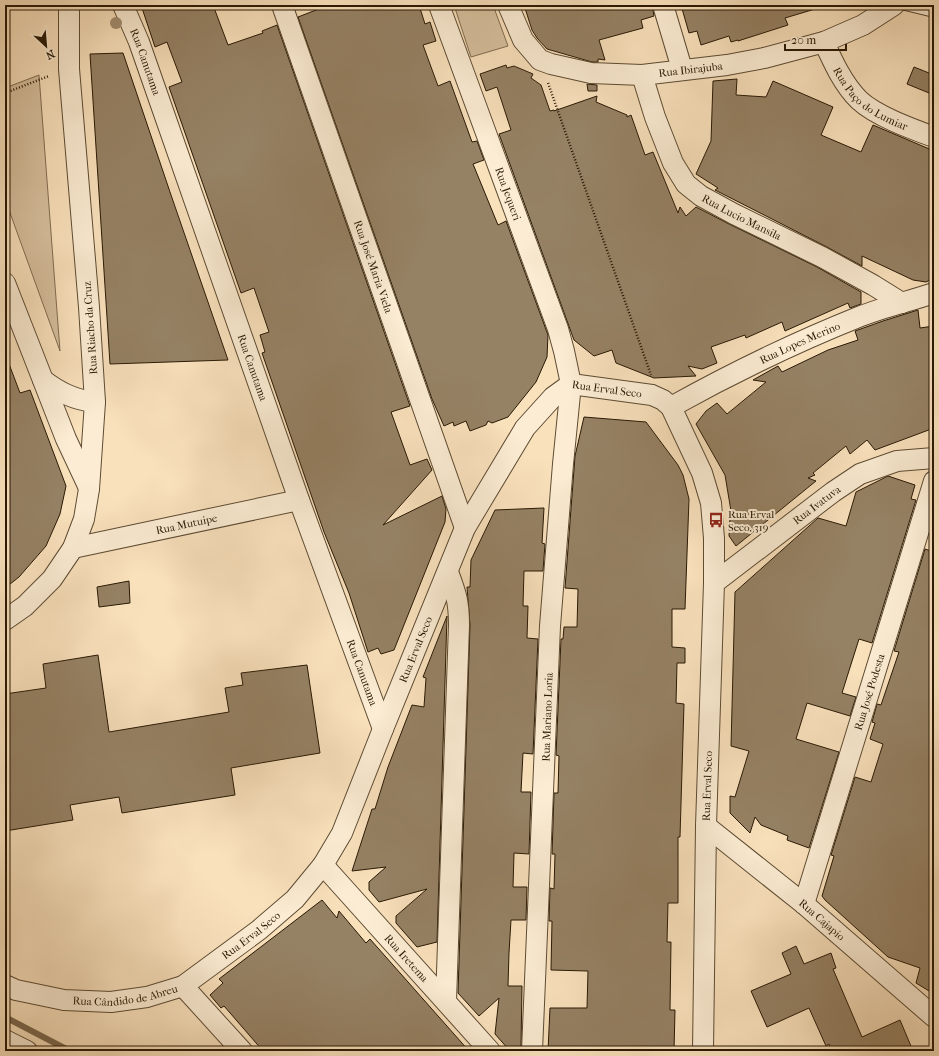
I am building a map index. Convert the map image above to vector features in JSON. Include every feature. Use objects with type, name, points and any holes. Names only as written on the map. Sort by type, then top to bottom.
[{"type":"street","name":"Rua Riacho da Cruz","points":[[5,620],[26,606],[52,579],[74,548],[84,519],[89,489],[94,402],[89,306],[69,69],[69,5]]},
{"type":"street","name":"Rua Canutama","points":[[124,5],[139,42],[299,500],[383,729]]},
{"type":"street","name":"Rua José Maria Viela","points":[[282,5],[465,528]]},
{"type":"street","name":"Rua Jequeri","points":[[439,5],[558,329],[571,384]]},
{"type":"street","points":[[508,5],[523,40],[540,60]]},
{"type":"street","points":[[663,5],[682,69]]},
{"type":"street","name":"Rua Ibirajuba","points":[[540,60],[591,73],[642,75],[682,69],[728,65],[764,58],[824,42],[862,25],[894,5]]},
{"type":"street","name":"Rua Paço do Lumiar","points":[[824,42],[833,63],[845,83],[859,100],[879,113],[901,124],[934,137]]},
{"type":"street","name":"Rua Lucio Mansila","points":[[642,75],[654,117],[673,163],[686,184],[707,199],[734,214],[822,256],[902,303]]},
{"type":"street","points":[[5,283],[66,439],[89,489]]},
{"type":"street","name":"Rua Lopes Merino","points":[[671,407],[793,344],[863,316],[934,293]]},
{"type":"street","points":[[43,380],[69,397],[82,401],[94,402]]},
{"type":"street","name":"Rua Erval Seco","points":[[183,986],[260,930],[295,899],[323,865],[342,834],[465,528],[525,428],[553,397],[571,384],[652,395],[663,400],[671,407],[702,473],[711,503],[714,538],[714,583],[706,826],[703,1051]]},
{"type":"street","name":"Rua Mariano Loria","points":[[532,1051],[550,626],[571,384]]},
{"type":"street","name":"Rua Ivatuva","points":[[714,583],[833,492],[860,474],[897,461],[934,458]]},
{"type":"street","name":"Rua José Podesta","points":[[804,904],[934,481]]},
{"type":"street","name":"Rua Mutuipe","points":[[74,548],[299,500]]},
{"type":"street","points":[[446,1001],[459,625],[459,605],[456,592],[448,572]]},
{"type":"street","name":"Rua Cajapio","points":[[706,826],[804,904],[934,1017]]},
{"type":"street","name":"Rua Iretema","points":[[323,865],[490,1051]]},
{"type":"street","name":"Rua Cândido de Abreu","points":[[5,985],[16,990],[64,1000],[111,1002],[147,997],[183,986],[242,1051]]},
{"type":"street","points":[[5,1040],[27,1051]]},
{"type":"lane","points":[[905,5],[934,12]]},
{"type":"path","points":[[540,60],[650,371],[652,395]]},
{"type":"path","points":[[5,94],[69,69]]},
{"type":"shaded area","points":[[454,5],[493,5],[508,46],[471,57]]},
{"type":"shaded area","points":[[39,75],[60,351],[5,199],[5,88]]},
{"type":"building","points":[[141,5],[213,5],[228,45],[263,33],[262,31],[277,25],[410,406],[391,412],[410,465],[427,459],[432,470],[383,525],[442,496],[446,509],[445,522],[394,650],[381,654],[378,648],[368,652],[349,593],[324,532],[262,353],[265,352],[260,335],[269,332],[254,288],[241,293],[169,87],[182,82],[167,42],[155,47]]},
{"type":"building","points":[[329,5],[419,5],[425,24],[430,22],[436,41],[423,45],[438,86],[450,81],[472,142],[477,141],[484,160],[473,164],[498,225],[506,221],[548,335],[547,357],[536,382],[508,417],[492,423],[488,421],[486,425],[470,431],[466,421],[454,426],[453,422],[444,426],[432,399],[298,17]]},
{"type":"building","points":[[524,5],[652,5],[654,16],[641,20],[643,28],[599,40],[605,60],[598,59],[598,62],[592,62],[547,49],[532,30]]},
{"type":"building","points":[[681,5],[815,5],[815,9],[785,18],[788,25],[738,41],[731,42],[729,36],[701,45],[697,31],[689,33]]},
{"type":"building","points":[[123,53],[228,360],[110,364],[90,54]]},
{"type":"building","points":[[506,65],[507,68],[514,66],[533,74],[531,78],[541,85],[550,111],[554,111],[597,96],[596,102],[627,115],[627,117],[631,115],[645,155],[653,152],[678,213],[680,207],[686,216],[696,207],[817,267],[861,292],[861,304],[850,308],[848,303],[785,331],[782,322],[746,338],[745,335],[711,347],[717,363],[702,369],[688,366],[696,376],[654,378],[616,363],[612,350],[594,356],[574,340],[499,134],[511,130],[497,87],[486,91],[480,74]]},
{"type":"building","points":[[914,67],[934,75],[934,95],[907,84]]},
{"type":"building","points":[[737,79],[736,95],[766,97],[773,81],[833,107],[821,135],[861,152],[873,125],[934,151],[934,278],[926,282],[913,280],[862,256],[862,266],[715,190],[718,188],[696,174],[711,141],[713,81]]},
{"type":"building","points":[[587,84],[597,85],[597,91],[588,91]]},
{"type":"building","points":[[918,310],[920,328],[934,326],[934,428],[875,450],[867,440],[850,454],[846,446],[813,473],[815,475],[808,478],[816,481],[736,546],[729,536],[730,518],[732,517],[725,475],[696,424],[706,411],[717,403],[727,414],[766,382],[753,380],[778,366],[782,372],[828,350],[858,340],[855,331]]},
{"type":"building","points":[[6,356],[20,393],[30,390],[66,486],[60,514],[46,546],[19,577],[5,588],[5,357]]},
{"type":"building","points":[[584,417],[646,422],[678,465],[683,475],[689,499],[685,609],[672,609],[672,647],[685,648],[685,663],[677,663],[676,703],[684,704],[680,837],[678,837],[678,903],[668,903],[667,942],[671,942],[670,1010],[675,1010],[674,1051],[548,1051],[550,1008],[587,1008],[588,971],[551,970],[552,921],[549,921],[550,888],[554,889],[555,854],[552,854],[554,793],[558,793],[559,756],[556,755],[561,639],[563,639],[564,627],[577,627],[578,589],[565,588],[575,456]]},
{"type":"building","points":[[888,476],[915,485],[911,499],[916,500],[872,643],[859,639],[842,693],[856,697],[850,716],[807,703],[796,739],[839,752],[809,848],[787,840],[788,836],[761,825],[755,817],[750,833],[730,813],[730,796],[735,797],[749,751],[731,746],[735,592],[818,518],[846,526],[856,492]]},
{"type":"building","points":[[544,508],[542,543],[545,544],[543,571],[524,571],[523,606],[528,606],[527,638],[538,639],[533,754],[523,753],[521,792],[531,792],[529,854],[514,853],[513,887],[527,887],[526,920],[511,920],[509,953],[508,986],[522,986],[521,1047],[519,1051],[510,1051],[495,1034],[499,998],[479,1016],[458,993],[470,625],[467,587],[470,587],[471,560],[495,510]]},
{"type":"building","points":[[925,549],[934,552],[934,994],[916,983],[920,968],[888,957],[822,896],[834,856],[831,855],[855,777],[871,782],[883,744],[870,739],[875,723],[872,722],[877,704],[881,705],[899,652],[894,651]]},
{"type":"building","points":[[129,581],[130,603],[99,607],[97,587]]},
{"type":"building","points":[[447,616],[437,942],[417,947],[396,923],[396,916],[427,889],[379,902],[369,890],[369,882],[386,867],[352,871],[372,809],[375,809],[388,767],[412,705],[424,707],[426,678],[423,677]]},
{"type":"building","points":[[98,655],[109,732],[229,712],[225,688],[243,685],[241,673],[307,665],[320,753],[231,768],[235,795],[122,813],[119,797],[70,805],[73,820],[5,831],[5,694],[46,688],[43,664]]},
{"type":"building","points":[[322,900],[337,918],[339,911],[366,943],[370,939],[469,1051],[263,1051],[224,1006],[221,1008],[210,995],[223,983],[219,979]]},
{"type":"building","points":[[796,946],[804,964],[831,953],[836,968],[833,969],[862,1037],[900,1020],[913,1051],[831,1051],[829,1044],[826,1046],[809,1008],[767,1027],[751,991],[791,974],[782,953]]},
{"type":"waterway","points":[[5,1017],[70,1051]]},
{"type":"place","name":"Rua Erval Seco, 319","points":[[716,520]]}]
